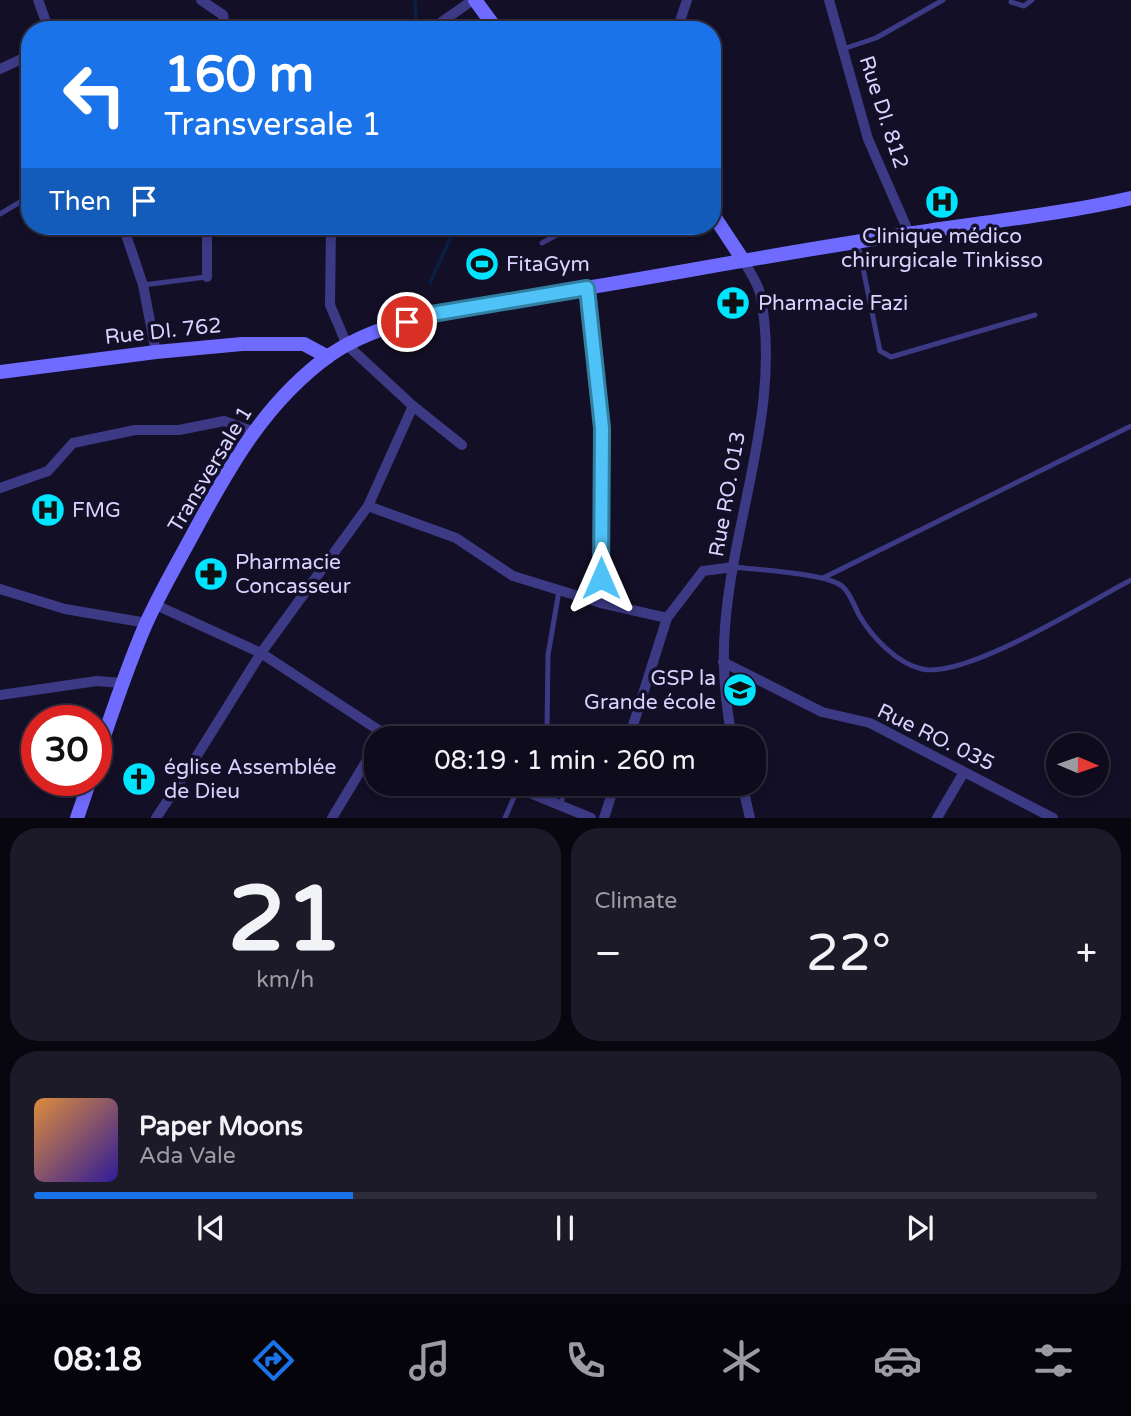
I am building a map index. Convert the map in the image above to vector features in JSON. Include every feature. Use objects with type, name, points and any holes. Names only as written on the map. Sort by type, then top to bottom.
[{"type":"main road","points":[[474,0],[490,21]]},
{"type":"main road","name":"Transversale 1","points":[[112,713],[147,623],[209,505],[252,432],[278,400],[328,357],[347,345],[432,314],[858,241],[1083,209],[1131,198]]},
{"type":"main road","points":[[721,227],[743,260]]},
{"type":"main road","name":"Rue DI. 762","points":[[0,372],[242,344],[304,344],[328,357]]},
{"type":"main road","points":[[77,817],[84,796]]},
{"type":"street","points":[[38,0],[46,21]]},
{"type":"street","points":[[201,0],[223,15],[224,21]]},
{"type":"street","points":[[443,21],[474,0]]},
{"type":"street","points":[[680,21],[687,0]]},
{"type":"street","name":"Rue DI. 812","points":[[829,0],[868,139],[909,233]]},
{"type":"street","points":[[0,69],[21,59]]},
{"type":"street","points":[[126,235],[143,285],[156,352]]},
{"type":"street","points":[[207,235],[207,277]]},
{"type":"street","points":[[331,235],[330,305],[347,345],[413,406],[462,445]]},
{"type":"street","name":"Rue RO. 013","points":[[731,726],[723,662],[725,624],[761,412],[766,345],[759,290],[743,260]]},
{"type":"street","points":[[587,288],[602,428],[601,603]]},
{"type":"street","points":[[156,817],[261,653],[368,506],[413,406]]},
{"type":"street","points":[[0,488],[48,471],[73,443],[135,430],[179,430],[224,421],[252,432]]},
{"type":"street","points":[[368,506],[456,538],[513,576],[601,603],[667,618]]},
{"type":"street","points":[[633,726],[667,618],[703,571],[734,567]]},
{"type":"street","points":[[0,589],[65,609],[147,623]]},
{"type":"street","points":[[156,605],[261,653],[367,726]]},
{"type":"street","name":"Rue RO. 035","points":[[723,662],[822,712],[870,723],[1053,817]]},
{"type":"street","points":[[0,695],[97,681],[122,684]]},
{"type":"street","points":[[332,817],[364,765]]},
{"type":"street","points":[[937,817],[964,772]]},
{"type":"street","points":[[538,796],[591,817]]},
{"type":"street","points":[[604,817],[611,796]]},
{"type":"street","points":[[745,796],[750,817]]},
{"type":"lane","points":[[843,49],[876,38],[943,0]]},
{"type":"lane","points":[[1010,2],[1024,5],[1032,0]]},
{"type":"lane","points":[[0,214],[21,201]]},
{"type":"lane","points":[[542,243],[557,235]]},
{"type":"lane","points":[[858,241],[880,351],[891,357],[1035,315]]},
{"type":"lane","points":[[143,285],[207,277]]},
{"type":"lane","points":[[823,578],[1131,426]]},
{"type":"lane","points":[[734,567],[823,578],[843,587],[867,628],[897,657],[922,669],[942,669],[986,657],[1131,580]]},
{"type":"lane","points":[[547,726],[548,655],[559,591]]},
{"type":"lane","points":[[505,817],[510,796]]},
{"type":"lane","points":[[561,805],[563,796]]},
{"type":"waterway","points":[[415,0],[416,21]]},
{"type":"waterway","points":[[430,283],[452,235]]},
{"type":"place","name":"Clinique médico chirurgicale Tinkisso","points":[[942,202]]},
{"type":"place","name":"FitaGym","points":[[482,264]]},
{"type":"place","name":"Pharmacie Fazi","points":[[733,303]]},
{"type":"place","name":"FMG","points":[[48,510]]},
{"type":"place","name":"Pharmacie Concasseur","points":[[211,574]]},
{"type":"place","name":"GSP la Grande école","points":[[740,690]]},
{"type":"place","name":"église Assemblée de Dieu","points":[[139,779]]},
{"type":"route","points":[[407,322],[432,314],[587,288],[602,428],[601,578]]}]
